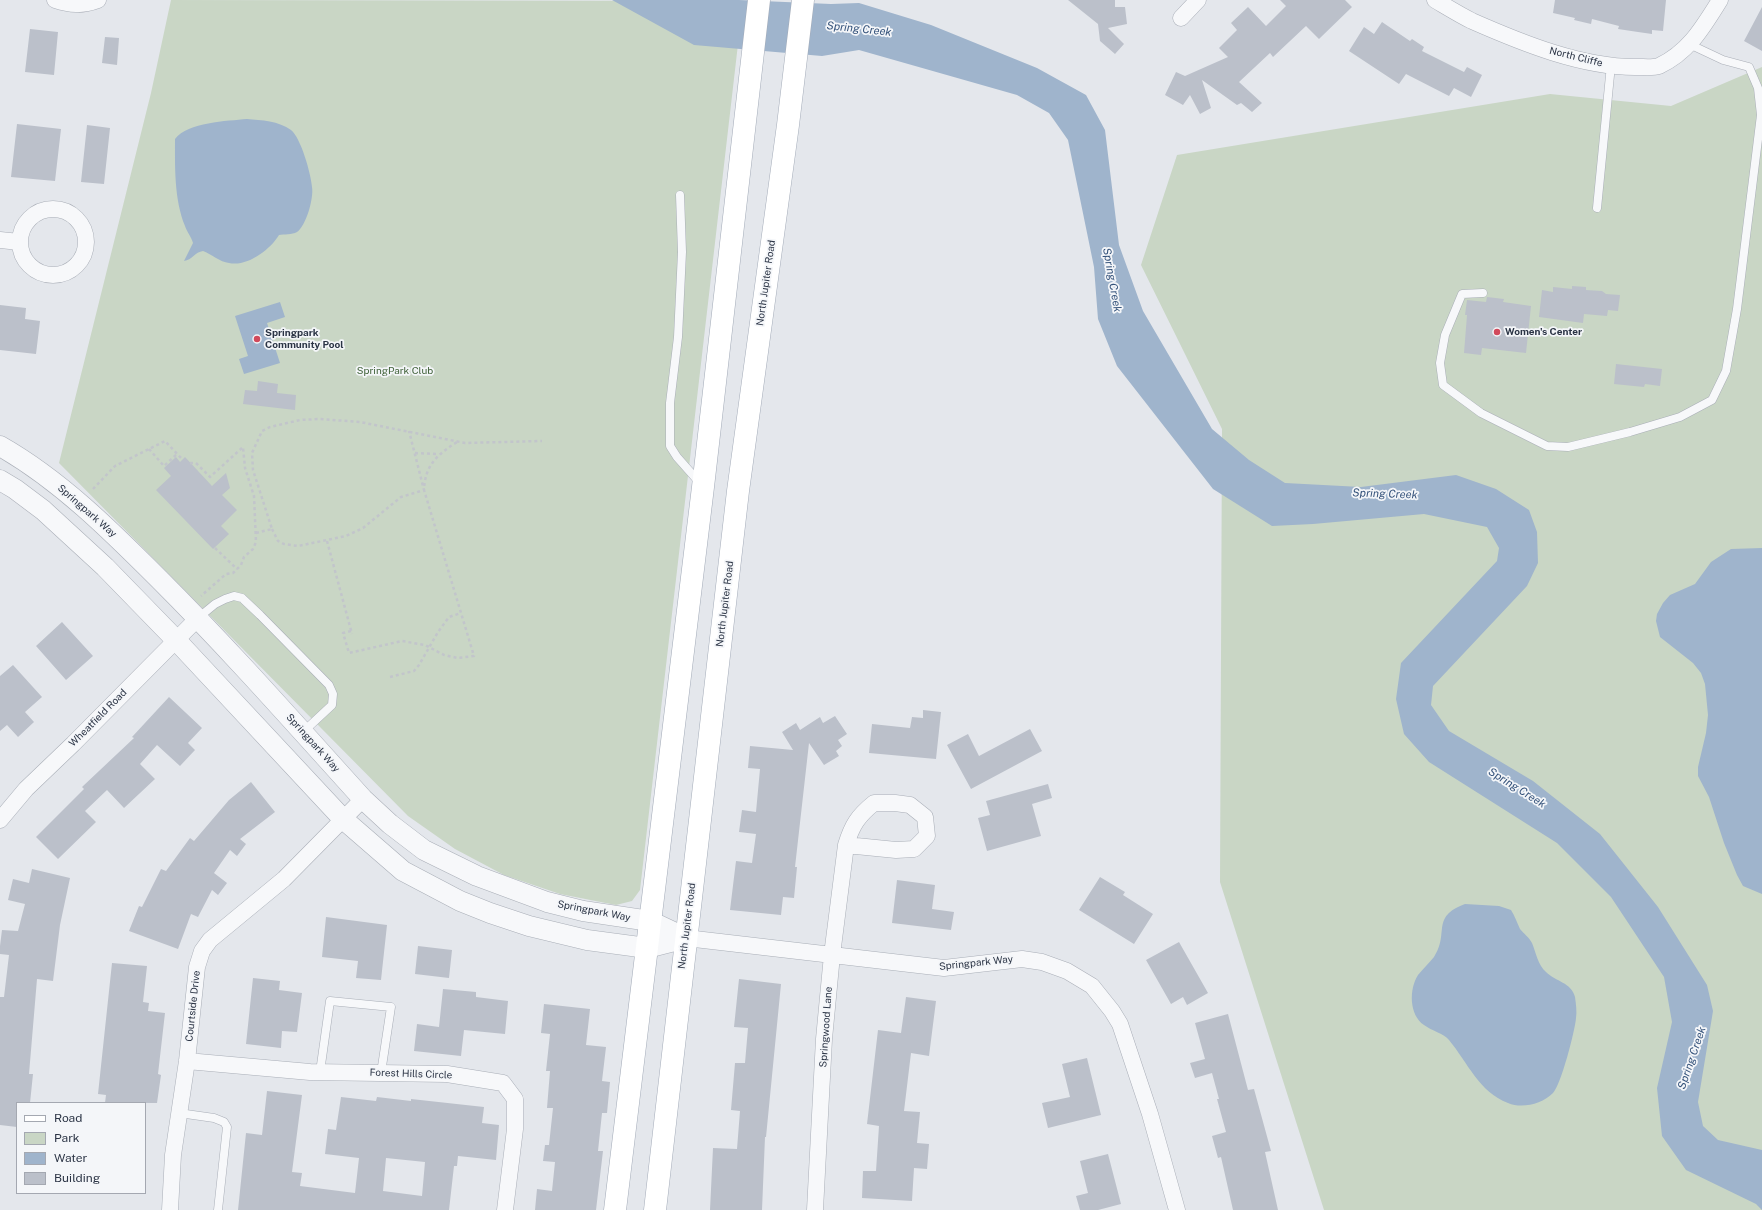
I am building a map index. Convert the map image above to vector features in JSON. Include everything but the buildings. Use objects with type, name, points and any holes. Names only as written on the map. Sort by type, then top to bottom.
[{"type":"main road","points":[[615,1210],[703,487],[759,0]]},
{"type":"main road","name":"North Jupiter Road","points":[[655,1210],[738,491],[788,125],[803,0]]},
{"type":"main road","points":[[703,487],[738,491]]},
{"type":"street","points":[[55,0],[70,5],[88,4],[98,0]]},
{"type":"street","points":[[1182,18],[1198,0]]},
{"type":"street","name":"North Cliffe","points":[[1435,0],[1471,21],[1533,45],[1590,62],[1626,67],[1658,67],[1680,54],[1699,34],[1720,0]]},
{"type":"street","points":[[49,208],[65,211],[78,220],[86,234],[86,250],[78,264],[64,273],[48,275],[33,269],[23,257],[19,242],[23,226],[34,214],[49,208]]},
{"type":"street","points":[[0,240],[19,242]]},
{"type":"street","name":"Springpark Way","points":[[0,446],[22,458],[88,511],[123,543],[198,618],[363,799],[390,824],[424,850],[477,876],[547,902],[583,911],[650,921],[686,938],[944,968],[1022,959],[1042,962],[1067,972],[1092,986],[1112,1011],[1126,1040],[1177,1210]]},
{"type":"street","name":"Springpark Way","points":[[0,480],[15,489],[43,510],[105,567],[176,640],[343,819],[403,871],[460,901],[490,913],[528,926],[586,940],[647,948],[686,938]]},
{"type":"street","name":"Wheatfield Road","points":[[0,820],[26,788],[73,744],[198,618]]},
{"type":"street","name":"Courtside Drive","points":[[170,1210],[173,1155],[187,1061],[197,966],[202,951],[210,940],[284,879],[363,799]]},
{"type":"street","name":"Springwood Lane","points":[[815,1210],[824,1039],[832,955],[846,845],[850,830],[860,815],[874,803],[910,805],[925,817],[927,836],[914,849],[896,850],[846,845]]},
{"type":"street","name":"Forest Hills Circle","points":[[187,1061],[257,1068],[320,1072],[447,1074],[503,1083],[515,1099],[514,1129],[505,1210]]},
{"type":"lane","points":[[1483,293],[1462,294],[1450,321],[1445,335],[1440,363],[1443,385],[1482,413],[1547,446],[1568,447],[1630,432],[1680,417],[1712,400],[1726,371],[1734,325],[1761,115],[1758,88],[1749,67],[1723,60],[1689,44]]},
{"type":"lane","points":[[1597,208],[1611,65]]},
{"type":"lane","points":[[680,196],[682,252],[678,337],[670,404],[670,446],[677,457],[703,487]]},
{"type":"lane","points":[[198,618],[215,604],[225,599],[234,596],[242,598],[329,685],[333,694],[332,705],[302,732]]},
{"type":"lane","points":[[320,1072],[330,1001],[391,1006],[381,1073]]},
{"type":"lane","points":[[179,1113],[214,1118],[224,1122],[227,1127],[218,1210]]},
{"type":"path","points":[[424,490],[401,497],[363,528],[346,536],[298,546],[284,544],[278,541],[272,530],[253,470],[252,453],[262,431],[270,427],[292,422],[320,419],[360,422],[409,431],[465,444],[542,441]]},
{"type":"path","points":[[327,541],[352,632],[343,634],[349,654],[402,641],[413,642],[444,655],[458,658],[474,656],[424,490],[409,431]]},
{"type":"path","points":[[93,489],[114,466],[164,441],[182,459]]},
{"type":"path","points":[[424,490],[425,476],[439,454],[457,442]]},
{"type":"path","points":[[190,463],[196,463],[210,477],[243,447],[245,468],[254,496],[256,542],[253,549],[244,557],[241,565],[233,573],[226,574],[201,597]]},
{"type":"path","points":[[149,449],[164,466],[177,454]]},
{"type":"path","points":[[415,453],[439,454]]},
{"type":"path","points":[[256,533],[272,530]]},
{"type":"path","points":[[215,548],[237,569]]},
{"type":"path","points":[[390,676],[414,672],[430,648],[438,632],[449,617],[461,613]]},
{"type":"green space","name":"SpringPark Club","points":[[171,0],[743,1],[640,890],[632,901],[616,905],[560,894],[504,875],[455,849],[408,816],[59,463],[151,93]]},
{"type":"green space","points":[[1762,67],[1762,1210],[1324,1210],[1220,882],[1222,429],[1141,265],[1177,155],[1550,94],[1671,106]]},
{"type":"water","name":"Spring Creek","points":[[612,0],[739,0],[831,4],[859,3],[931,25],[1037,68],[1086,95],[1105,130],[1119,245],[1143,311],[1212,429],[1249,460],[1285,483],[1361,487],[1456,475],[1496,489],[1529,510],[1537,532],[1538,563],[1527,586],[1433,686],[1431,705],[1449,731],[1533,781],[1600,834],[1658,907],[1707,985],[1713,1011],[1698,1102],[1703,1126],[1718,1140],[1762,1150],[1762,1210],[1756,1204],[1686,1170],[1662,1136],[1657,1088],[1672,1022],[1664,977],[1611,897],[1557,843],[1429,762],[1404,734],[1396,699],[1401,663],[1497,561],[1499,548],[1487,527],[1424,514],[1313,524],[1272,526],[1213,489],[1117,366],[1098,319],[1094,267],[1068,140],[1049,113],[1017,95],[859,50],[822,56],[694,45]]},
{"type":"water","points":[[247,119],[275,123],[286,127],[295,134],[308,165],[311,181],[312,198],[306,218],[297,232],[279,235],[264,252],[250,260],[236,264],[219,260],[203,251],[184,261],[193,243],[181,216],[177,194],[175,139],[181,133],[189,129],[208,123]]},
{"type":"water","name":"Springpark Community Pool","points":[[280,302],[285,317],[267,323],[280,363],[244,374],[239,359],[248,356],[235,316]]},
{"type":"water","points":[[1762,548],[1762,894],[1743,886],[1737,875],[1724,843],[1709,797],[1698,776],[1698,767],[1706,733],[1708,715],[1705,684],[1701,673],[1693,663],[1660,637],[1656,621],[1657,614],[1663,603],[1670,595],[1695,584],[1711,562],[1731,549]]},
{"type":"water","points":[[1465,904],[1499,906],[1511,910],[1520,929],[1532,943],[1543,969],[1567,985],[1575,997],[1575,1025],[1560,1080],[1553,1093],[1538,1103],[1519,1106],[1514,1105],[1489,1092],[1475,1076],[1449,1040],[1424,1025],[1415,1015],[1412,994],[1415,981],[1418,975],[1434,957],[1441,940],[1444,920],[1454,909]]},
{"type":"place","name":"Women's Center","points":[[1497,332]]},
{"type":"place","name":"Springpark Community Pool","points":[[257,339]]}]
